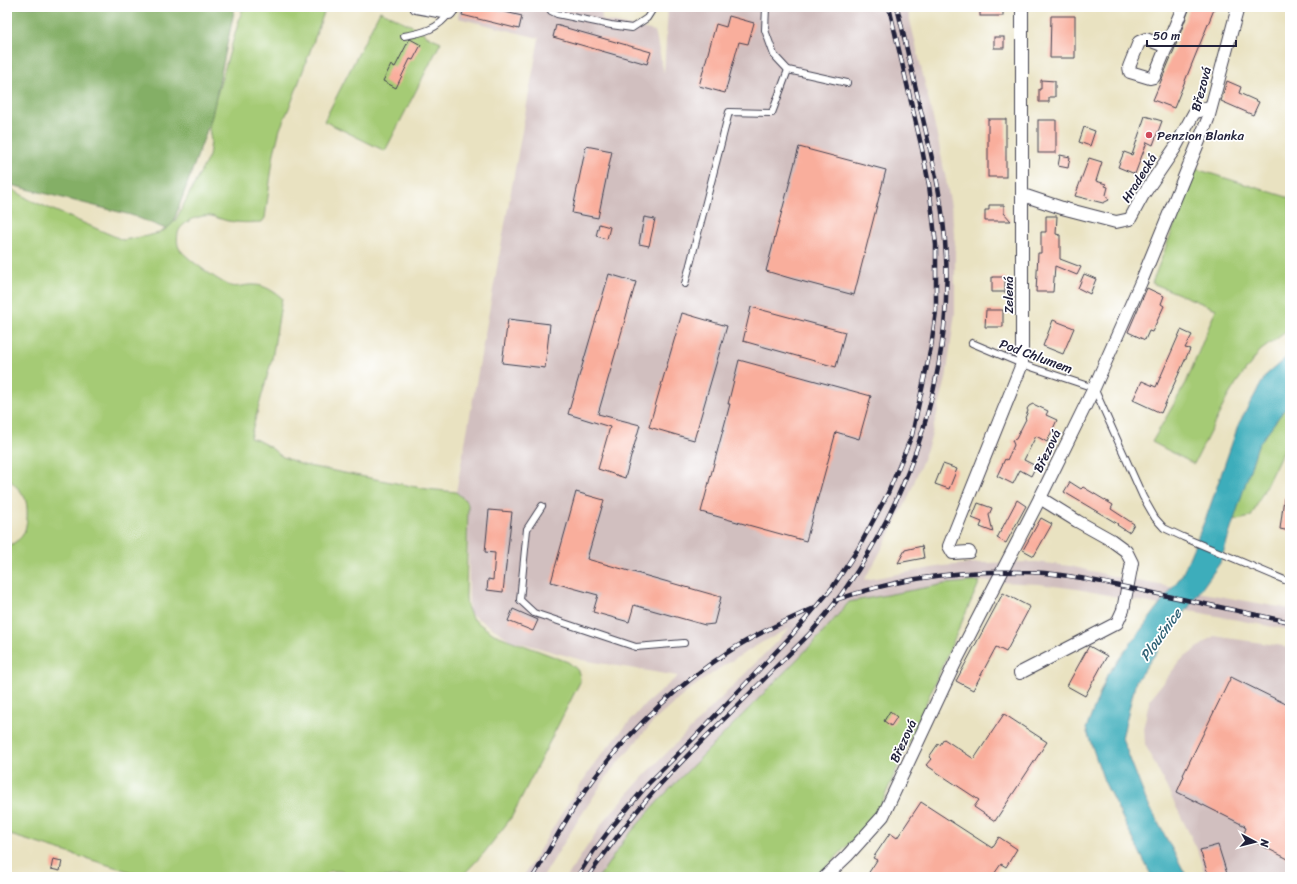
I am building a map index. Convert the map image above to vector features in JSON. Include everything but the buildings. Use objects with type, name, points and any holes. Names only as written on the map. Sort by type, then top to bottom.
[{"type":"street","points":[[416,7],[451,10]]},
{"type":"street","name":"Zelená","points":[[969,552],[953,553],[949,546],[1022,364],[1022,7]]},
{"type":"street","points":[[1167,47],[1183,7]]},
{"type":"street","name":"Březová","points":[[825,877],[847,856],[883,816],[955,663],[1040,498],[1094,388],[1144,275],[1208,119],[1238,7]]},
{"type":"street","name":"Hradecká","points":[[1023,195],[1062,208],[1116,222],[1130,219],[1143,195],[1175,148],[1194,113],[1211,106]]},
{"type":"street","points":[[1020,673],[1117,623],[1123,610],[1132,563],[1126,551],[1111,540],[1077,522],[1040,498]]},
{"type":"lane","points":[[549,7],[550,11],[557,14],[632,28],[647,18],[654,7]]},
{"type":"lane","points":[[766,7],[765,30],[774,55],[788,70],[847,83]]},
{"type":"lane","points":[[404,36],[423,32],[444,21],[451,10]]},
{"type":"lane","points":[[685,284],[729,112],[772,113],[788,70]]},
{"type":"lane","name":"Pod Chlumem","points":[[972,343],[1022,364],[1094,388]]},
{"type":"lane","points":[[1094,388],[1148,506],[1155,518],[1164,528],[1290,583]]},
{"type":"lane","points":[[542,506],[527,530],[520,600],[534,613],[636,647],[684,643]]},
{"type":"shaded area","points":[[443,7],[601,7],[602,20],[655,31],[664,73],[668,7],[907,7],[939,144],[952,211],[955,243],[955,313],[946,379],[930,441],[907,501],[864,580],[943,566],[978,563],[1037,562],[1070,566],[1116,577],[1290,609],[1290,630],[1077,589],[1038,584],[980,581],[945,584],[849,602],[820,636],[662,797],[625,839],[599,877],[567,877],[603,822],[642,778],[790,628],[761,643],[723,666],[689,690],[655,720],[610,772],[543,877],[523,877],[565,808],[596,761],[642,707],[678,676],[582,660],[511,640],[469,613],[468,506],[456,492],[539,38],[458,18],[459,10]]},
{"type":"shaded area","points":[[1214,636],[1290,647],[1290,877],[1206,877],[1197,849],[1145,744],[1144,724],[1150,699],[1181,660]]},
{"type":"green space","points":[[7,7],[235,7],[212,116],[173,223],[166,229],[131,215],[7,184]]},
{"type":"green space","points":[[243,7],[326,7],[292,101],[280,129],[274,153],[265,218],[262,222],[245,223],[228,221],[211,216],[203,216],[186,223],[181,227],[178,233],[178,245],[182,252],[219,280],[231,286],[262,286],[273,291],[282,298],[272,359],[250,438],[270,447],[281,456],[303,465],[427,489],[456,492],[468,505],[466,597],[467,606],[472,618],[494,634],[568,662],[579,672],[580,682],[511,818],[484,853],[462,876],[459,877],[357,877],[340,871],[330,871],[321,877],[147,877],[7,834],[7,547],[19,539],[24,533],[27,522],[27,505],[24,496],[7,477],[7,186],[30,200],[123,240],[159,233],[166,229],[175,221],[209,156],[211,141],[209,128],[215,101]]},
{"type":"green space","points":[[380,11],[421,30],[425,35],[441,42],[385,151],[324,121]]},
{"type":"green space","points":[[1196,169],[1290,198],[1290,329],[1260,351],[1237,382],[1227,398],[1194,464],[1152,442],[1186,383],[1216,309],[1152,283]]},
{"type":"green space","points":[[1290,402],[1290,436],[1251,517],[1233,521],[1258,445]]},
{"type":"green space","points":[[980,581],[876,816],[817,877],[599,877],[625,839],[662,797],[820,636],[849,602],[945,584]]},
{"type":"water","name":"Ploučnice","points":[[1290,354],[1290,402],[1258,445],[1220,563],[1136,681],[1122,738],[1146,800],[1187,877],[1152,877],[1104,781],[1086,729],[1107,675],[1182,575],[1207,515],[1239,423],[1266,375]]},
{"type":"railway","points":[[577,877],[611,828],[648,784],[792,635],[832,588],[858,549],[888,493],[912,435],[931,347],[936,311],[936,245],[929,185],[922,149],[889,7]]},
{"type":"railway","points":[[588,877],[620,832],[669,774],[813,630],[839,597],[863,563],[883,526],[917,449],[929,409],[938,368],[945,313],[946,255],[942,212],[936,177],[897,7]]},
{"type":"railway","points":[[836,600],[881,586],[927,577],[951,574],[1037,572],[1099,581],[1290,622]]},
{"type":"railway","points":[[533,877],[564,824],[598,773],[614,753],[649,716],[687,682],[728,652],[758,634],[812,609]]},
{"type":"place","name":"Penzion Blanka","points":[[1149,135]]}]
